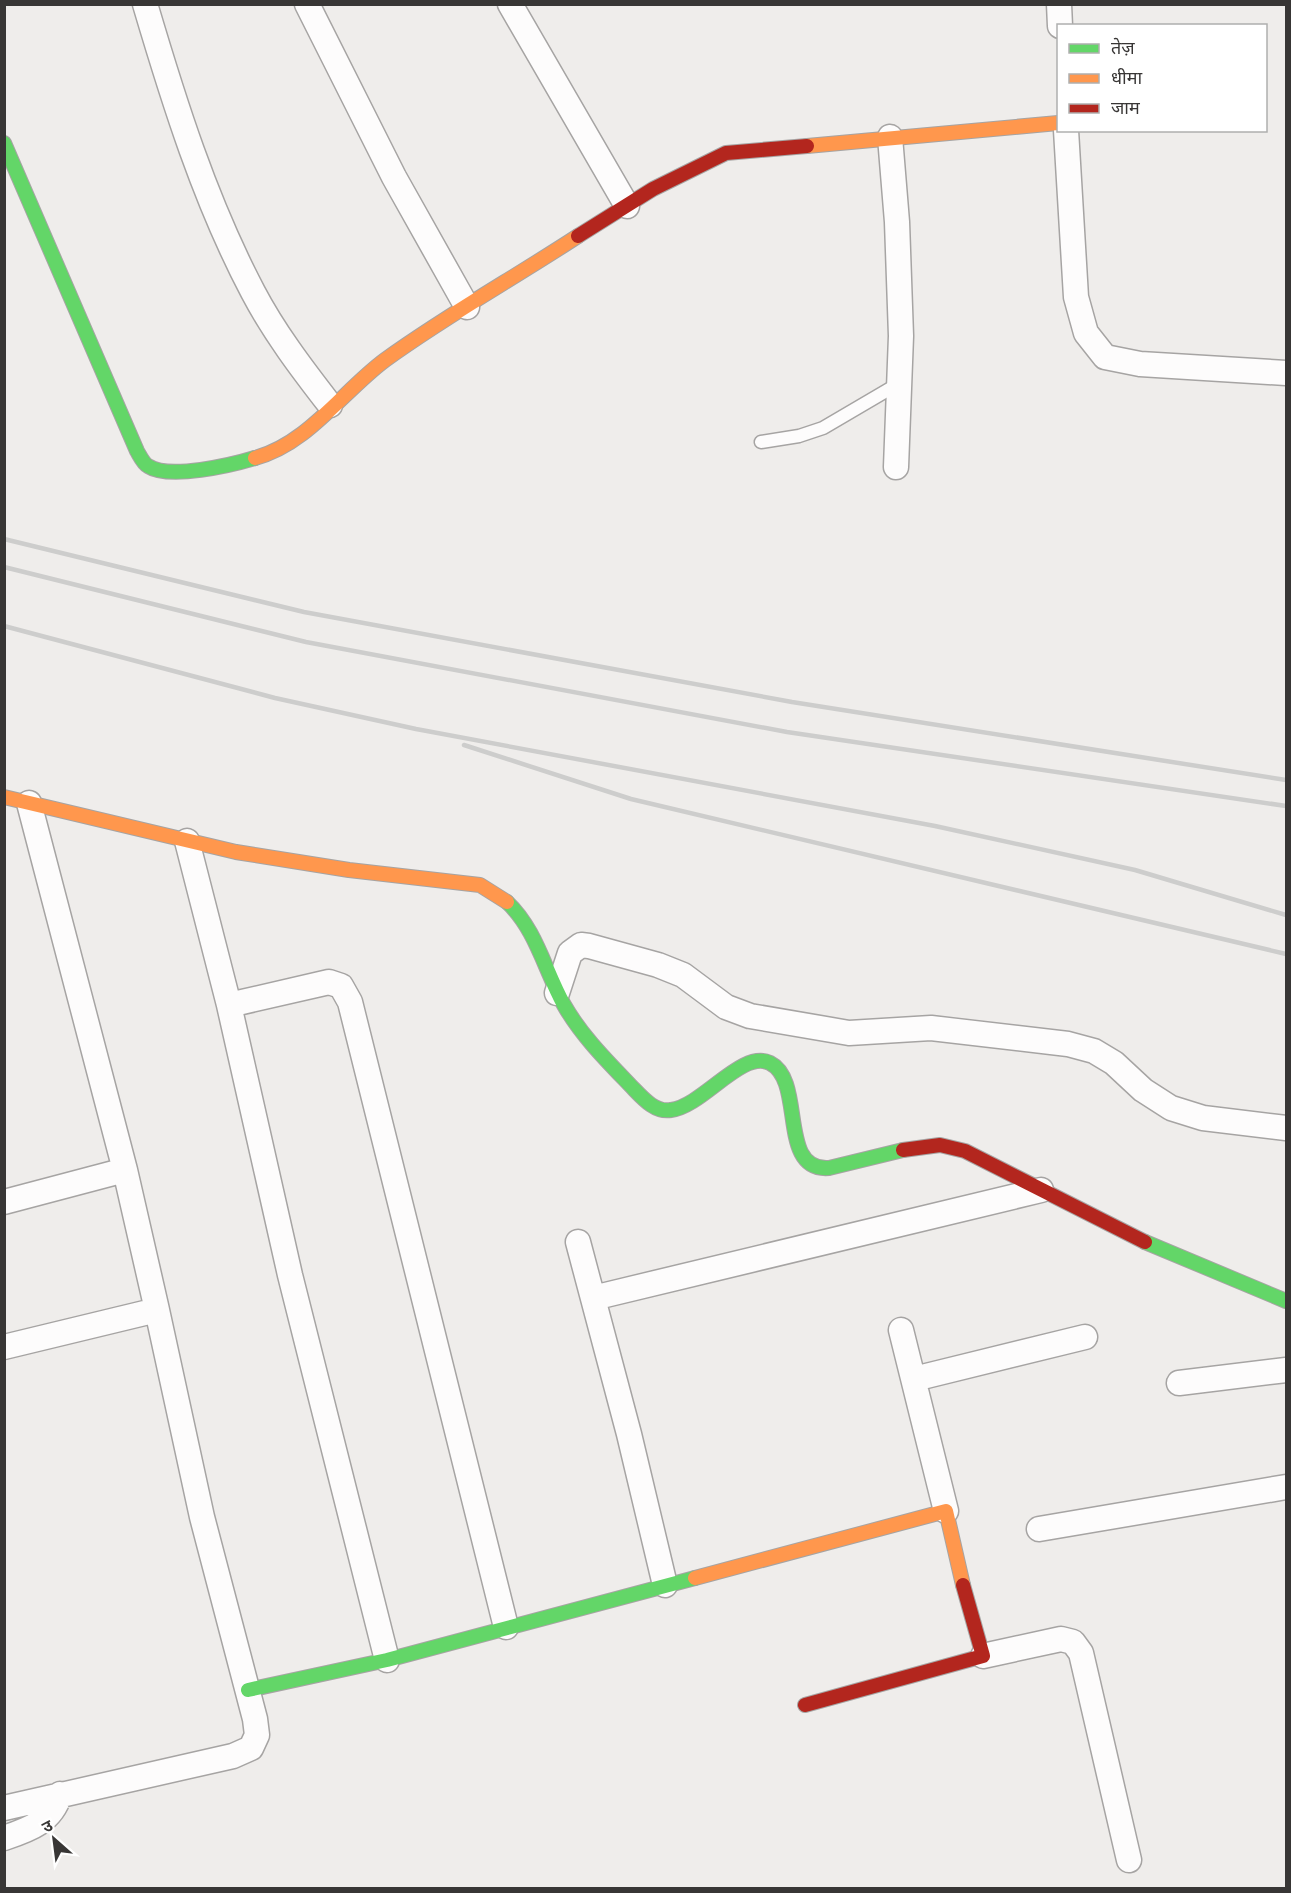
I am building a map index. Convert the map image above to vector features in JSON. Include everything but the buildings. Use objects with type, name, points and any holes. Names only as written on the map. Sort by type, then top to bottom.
[{"type":"street","points":[[145,4],[185,132],[215,212],[253,292],[290,353],[330,405]]},
{"type":"street","points":[[307,4],[394,177],[467,308]]},
{"type":"street","points":[[510,4],[627,206]]},
{"type":"street","points":[[1059,4],[1060,24]]},
{"type":"street","points":[[4,142],[137,451],[148,467],[163,471],[185,471],[250,460],[273,453],[366,375],[467,308],[627,206],[698,165],[726,153],[1057,123]]},
{"type":"street","points":[[1066,132],[1076,297],[1086,333],[1105,357],[1140,364],[1287,373]]},
{"type":"street","points":[[890,137],[900,325],[896,467]]},
{"type":"street","points":[[4,797],[187,841],[278,860],[480,885],[497,892],[514,907],[530,930],[557,993],[578,1028],[603,1058],[649,1104],[664,1112],[680,1111],[736,1070],[753,1062],[766,1061],[778,1069],[785,1083],[800,1150],[806,1161],[819,1168],[839,1166],[928,1146],[948,1146],[959,1149],[1111,1226],[1287,1301]]},
{"type":"street","points":[[4,1808],[233,1756],[250,1748],[257,1735],[248,1690],[202,1517],[125,1170],[29,803]]},
{"type":"street","points":[[187,841],[229,1005],[290,1275],[387,1660]]},
{"type":"street","points":[[557,993],[570,953],[581,945],[589,946],[658,965],[683,975],[726,1007],[750,1016],[849,1033],[939,1028],[1068,1044],[1094,1051],[1114,1063],[1143,1090],[1171,1108],[1203,1118],[1287,1128]]},
{"type":"street","points":[[229,1005],[329,982],[341,986],[350,1002],[506,1627]]},
{"type":"street","points":[[4,1202],[125,1170]]},
{"type":"street","points":[[593,1298],[1041,1190]]},
{"type":"street","points":[[578,1242],[665,1585]]},
{"type":"street","points":[[4,1347],[157,1310]]},
{"type":"street","points":[[901,1330],[959,1570],[983,1656]]},
{"type":"street","points":[[914,1379],[1085,1337]]},
{"type":"street","points":[[1179,1383],[1287,1370]]},
{"type":"street","points":[[1039,1529],[1287,1487]]},
{"type":"street","points":[[248,1690],[387,1660],[946,1511]]},
{"type":"street","points":[[805,1705],[983,1656],[1061,1639],[1073,1642],[1085,1669],[1129,1860]]},
{"type":"street","points":[[4,1838],[39,1824],[55,1810],[60,1794]]},
{"type":"lane","points":[[761,442],[799,436],[823,428],[898,384]]},
{"type":"railway","points":[[4,539],[304,612],[792,702],[1286,780]]},
{"type":"railway","points":[[4,567],[306,642],[787,732],[1286,806]]},
{"type":"railway","points":[[4,626],[275,698],[416,729],[935,826],[1135,870],[1286,915]]},
{"type":"railway","points":[[464,745],[631,799],[1286,954]]},
{"type":"traffic: fast","points":[[4,143],[143,461],[148,466],[170,472],[201,470],[255,458]]},
{"type":"traffic: fast","points":[[507,902],[533,937],[557,992],[578,1027],[643,1099],[653,1106],[665,1110],[683,1106],[735,1071],[747,1064],[759,1061],[770,1063],[781,1073],[787,1088],[797,1141],[803,1156],[813,1165],[829,1168],[903,1150]]},
{"type":"traffic: fast","points":[[1145,1242],[1286,1301]]},
{"type":"traffic: fast","points":[[248,1690],[387,1660],[695,1578]]},
{"type":"traffic: slow","points":[[807,146],[1057,123]]},
{"type":"traffic: slow","points":[[255,458],[274,451],[308,429],[385,360],[408,343],[578,236]]},
{"type":"traffic: slow","points":[[4,797],[236,852],[349,870],[480,885],[507,902]]},
{"type":"traffic: slow","points":[[695,1578],[946,1511],[963,1585]]},
{"type":"traffic: jam","points":[[578,236],[653,189],[726,153],[807,146]]},
{"type":"traffic: jam","points":[[903,1150],[940,1145],[965,1151],[1145,1242]]},
{"type":"traffic: jam","points":[[805,1705],[983,1656],[963,1585]]}]
